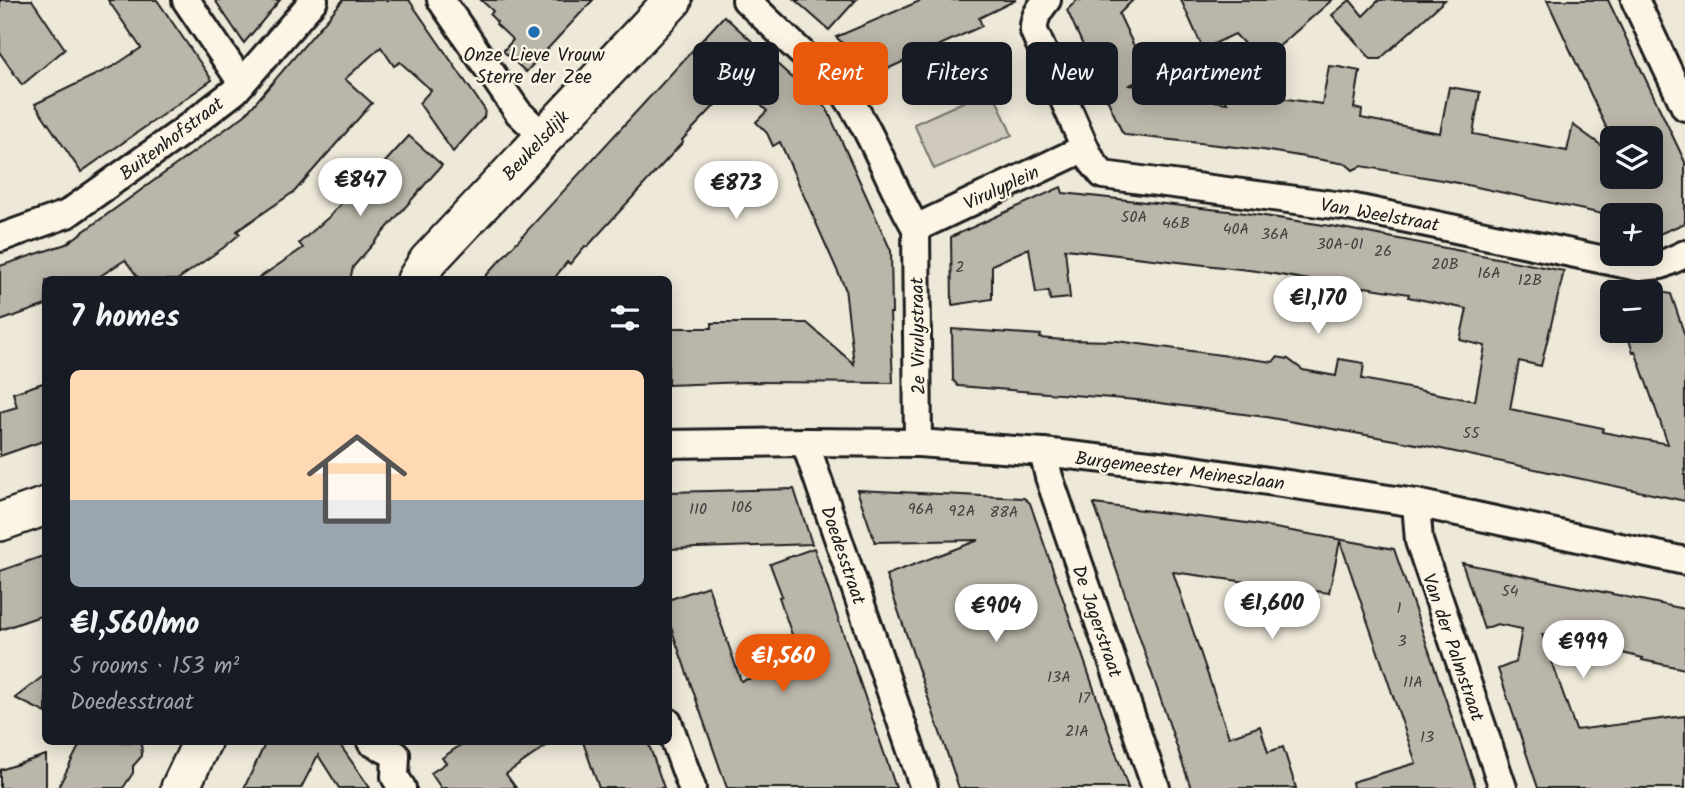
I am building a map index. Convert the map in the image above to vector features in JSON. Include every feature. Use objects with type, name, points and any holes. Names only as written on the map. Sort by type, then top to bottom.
[{"type":"main road","name":"Beukelsdijk","points":[[420,275],[543,136],[673,0]]},
{"type":"main road","points":[[0,522],[42,507]]},
{"type":"main road","points":[[180,788],[201,745]]},
{"type":"street","points":[[186,0],[242,83]]},
{"type":"street","name":"Buitenhofstraat","points":[[0,238],[67,214],[180,134],[235,91],[314,0]]},
{"type":"street","points":[[441,0],[517,112],[543,136]]},
{"type":"street","points":[[746,0],[845,94],[855,108],[916,228]]},
{"type":"street","points":[[1634,0],[1685,107]]},
{"type":"street","points":[[1040,11],[1034,31],[1085,148]]},
{"type":"street","name":"Virulyplein","points":[[916,228],[1085,148]]},
{"type":"street","name":"Van Weelstraat","points":[[1085,148],[1103,175],[1350,207],[1638,267],[1661,265],[1685,254]]},
{"type":"street","name":"2e Virulystraat","points":[[916,228],[918,443]]},
{"type":"street","name":"Doedesstraat","points":[[805,442],[924,788]]},
{"type":"street","name":"Burgemeester Meineszlaan","points":[[672,444],[918,443],[1043,452],[1167,466],[1416,503],[1685,561]]},
{"type":"street","name":"De Jagerstraat","points":[[1043,452],[1049,477],[1156,788]]},
{"type":"street","name":"Van der Palmstraat","points":[[1416,503],[1419,541],[1503,788]]},
{"type":"street","points":[[672,733],[692,788]]},
{"type":"street","points":[[386,745],[405,749],[395,777],[402,788]]},
{"type":"shaded area","points":[[956,105],[999,105],[1012,135],[934,169],[914,124]]},
{"type":"building","points":[[0,0],[32,0],[65,49],[22,85],[0,53]]},
{"type":"building","points":[[108,0],[157,0],[212,80],[81,172],[35,104],[114,66],[141,48]]},
{"type":"building","points":[[215,0],[280,0],[244,43]]},
{"type":"building","points":[[343,0],[409,0],[485,110],[484,117],[453,152],[419,103],[431,90],[400,62],[394,66],[381,47],[345,79],[372,103],[295,191],[237,231],[240,234],[223,248],[183,276],[137,276],[125,260],[100,276],[42,276],[42,306],[0,321],[0,266],[66,244],[245,115]]},
{"type":"building","name":"Onze Lieve Vrouw Sterre der Zee","points":[[481,0],[593,0],[526,72],[503,51],[513,40],[496,24],[490,15],[493,11]]},
{"type":"building","points":[[795,0],[856,0],[829,30]]},
{"type":"building","points":[[922,0],[1016,0],[979,18],[982,26],[947,42],[902,42],[902,62],[888,69],[888,42],[841,42],[836,37]]},
{"type":"building","points":[[1077,0],[1133,0],[1119,14],[1132,42],[1132,105],[1286,105],[1286,99],[1322,104],[1329,66],[1339,67],[1360,71],[1354,108],[1362,110],[1361,118],[1440,133],[1449,87],[1480,92],[1473,134],[1567,151],[1573,125],[1600,144],[1600,189],[1663,189],[1663,126],[1606,126],[1547,0],[1608,0],[1685,162],[1685,223],[1663,232],[1663,203],[1600,203],[1600,213],[1453,182],[1361,166],[1353,170],[1346,164],[1263,150],[1126,135],[1110,105],[1118,105],[1118,42],[1081,42],[1067,10]]},
{"type":"building","points":[[1181,0],[1332,0],[1284,42],[1242,42],[1235,34],[1218,42],[1200,42]]},
{"type":"building","points":[[1350,0],[1363,16],[1379,0],[1445,0],[1380,59],[1371,59],[1332,15]]},
{"type":"building","points":[[724,16],[753,42],[700,42]]},
{"type":"building","points":[[693,50],[693,105],[715,105],[587,247],[585,246],[570,264],[567,262],[556,276],[486,276]]},
{"type":"building","points":[[779,66],[793,78],[793,105],[823,105],[827,109],[891,251],[893,383],[747,382],[672,385],[672,328],[712,328],[712,323],[807,323],[854,364],[845,288],[780,142],[773,146],[767,133],[756,122],[767,111],[761,105],[779,105]]},
{"type":"building","points":[[409,136],[442,165],[353,267],[351,276],[262,276],[303,248],[299,243],[330,216],[370,170],[374,174]]},
{"type":"building","points":[[1061,187],[1063,193],[1238,212],[1337,227],[1564,271],[1541,366],[1519,361],[1510,409],[1603,428],[1602,432],[1668,444],[1630,343],[1663,343],[1663,292],[1671,294],[1685,336],[1685,501],[1427,446],[1266,417],[1137,400],[958,386],[953,380],[952,329],[1041,335],[1040,338],[1064,340],[1117,341],[1273,362],[1277,357],[1288,359],[1303,370],[1336,376],[1339,359],[1364,363],[1362,379],[1475,401],[1485,346],[1460,340],[1467,309],[1408,297],[1409,294],[1365,287],[1361,289],[1257,271],[1065,249],[1070,298],[1050,300],[1049,291],[1036,293],[1029,248],[992,265],[992,299],[952,305],[951,237]]},
{"type":"building","points":[[42,383],[42,441],[0,456],[0,412],[17,407],[13,393]]},
{"type":"building","points":[[794,489],[812,544],[672,549],[672,492]]},
{"type":"building","points":[[857,490],[1024,498],[1030,503],[1128,788],[959,788],[886,575],[979,540],[875,542]]},
{"type":"building","points":[[1094,504],[1247,523],[1394,549],[1476,788],[1353,788],[1352,782],[1416,763],[1340,541],[1329,593],[1173,572],[1229,737],[1260,726],[1268,752],[1283,747],[1296,788],[1191,788]]},
{"type":"building","points":[[814,548],[896,788],[727,788],[672,630],[672,599],[708,586],[741,681],[802,664],[770,564]]},
{"type":"building","points":[[42,556],[42,615],[0,630],[0,571]]},
{"type":"building","points":[[1462,563],[1685,609],[1685,669],[1642,660],[1643,658],[1601,646],[1542,634],[1576,730],[1685,716],[1685,788],[1538,788],[1498,669],[1516,662],[1522,629],[1497,624],[1484,629]]},
{"type":"building","points":[[42,677],[42,711],[15,698]]},
{"type":"building","points":[[80,745],[141,745],[142,756],[133,766],[133,773],[123,788],[58,788]]},
{"type":"building","points":[[265,745],[340,745],[370,788],[339,788],[318,755],[301,788],[244,788]]},
{"type":"building","points":[[461,745],[548,745],[506,774],[516,788],[441,788],[431,773],[446,763],[442,758]]},
{"type":"building","points":[[584,745],[649,745],[664,788],[599,788]]},
{"type":"building","points":[[46,755],[46,788],[0,788],[0,770]]},
{"type":"place","name":"Onze Lieve Vrouw Sterre der Zee","points":[[534,32]]}]
